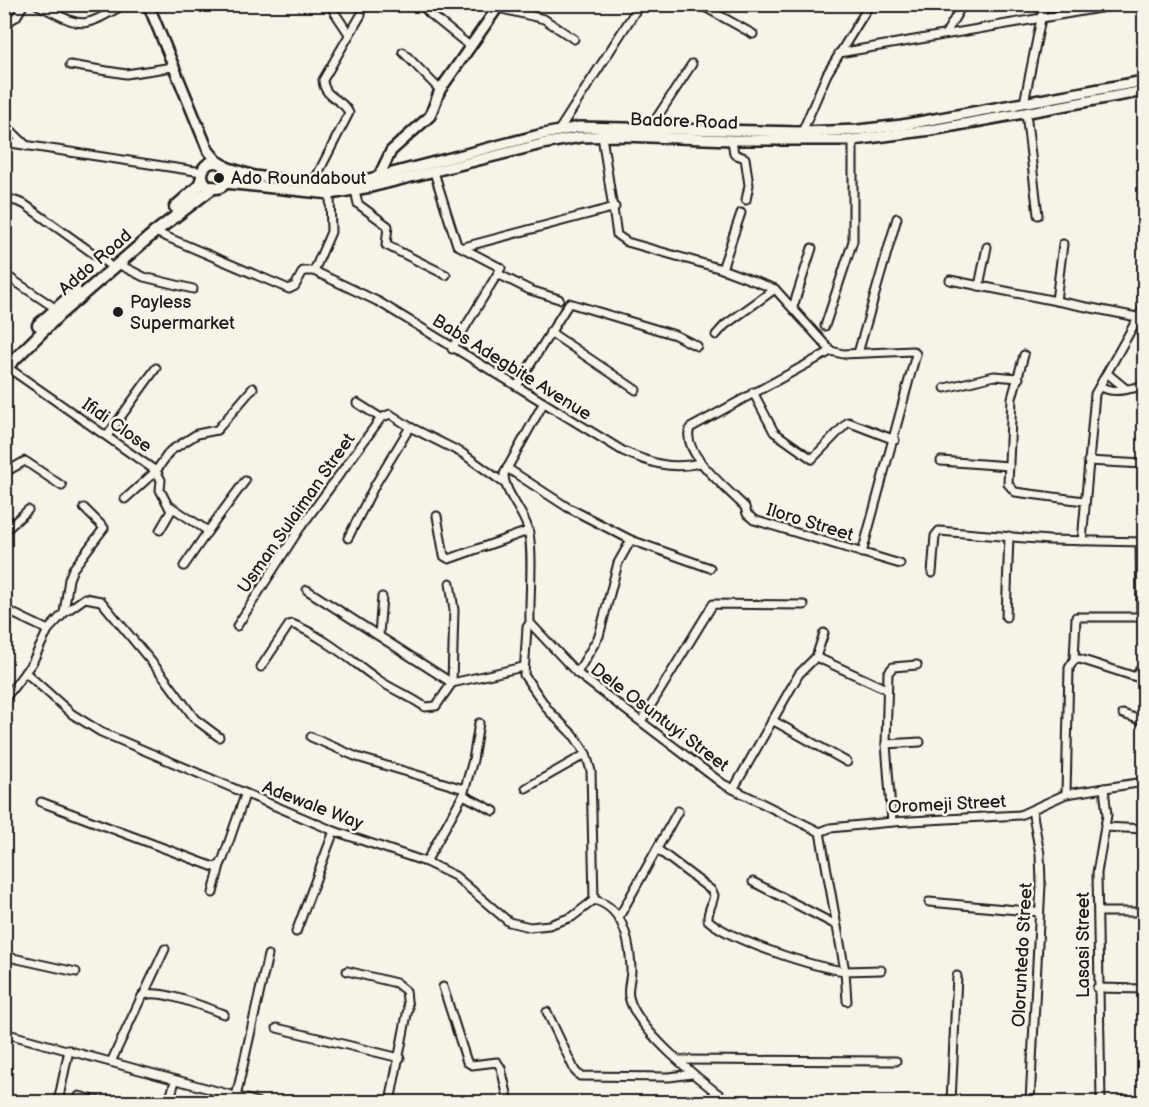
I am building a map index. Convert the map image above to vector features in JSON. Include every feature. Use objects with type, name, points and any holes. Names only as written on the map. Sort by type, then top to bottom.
[{"type":"main road","points":[[148,4],[207,150],[211,169],[225,183]]},
{"type":"main road","points":[[379,176],[391,151],[430,116],[441,90],[499,6]]},
{"type":"main road","name":"Badore Road","points":[[1025,108],[1144,81]]},
{"type":"main road","name":"Badore Road","points":[[225,183],[330,194],[434,172],[542,144],[602,136],[732,140],[853,140],[1025,108],[1144,91]]},
{"type":"main road","name":"Badore Road","points":[[211,169],[332,186],[560,130],[594,126],[802,132],[881,128],[976,117]]},
{"type":"main road","points":[[211,169],[205,183],[214,187]]},
{"type":"main road","name":"Addo Road","points":[[5,365],[199,186],[211,169]]},
{"type":"main road","name":"Addo Road","points":[[5,365],[56,308],[214,187],[225,183]]},
{"type":"street","points":[[4,24],[16,17],[24,4]]},
{"type":"street","points":[[36,4],[76,23],[87,24],[124,4]]},
{"type":"street","points":[[329,4],[349,34]]},
{"type":"street","points":[[421,4],[471,47]]},
{"type":"street","points":[[560,130],[640,4]]},
{"type":"street","points":[[699,4],[753,34]]},
{"type":"street","points":[[802,132],[840,53],[870,4]]},
{"type":"street","points":[[946,33],[963,4]]},
{"type":"street","points":[[1038,216],[1025,108],[1039,20],[1044,4]]},
{"type":"street","points":[[840,53],[1123,4]]},
{"type":"street","points":[[499,6],[544,19],[574,39]]},
{"type":"street","points":[[312,185],[349,113],[346,107],[327,95],[323,81],[361,15]]},
{"type":"street","points":[[403,52],[441,90]]},
{"type":"street","points":[[650,128],[692,64]]},
{"type":"street","points":[[70,65],[126,74],[173,67]]},
{"type":"street","points":[[4,124],[27,146]]},
{"type":"street","points":[[602,136],[615,207],[617,235],[627,242],[722,269],[775,289],[831,351],[843,354],[913,351],[916,354],[895,440],[862,553]]},
{"type":"street","points":[[732,140],[734,154],[745,158],[749,185],[746,200]]},
{"type":"street","points":[[825,326],[853,242],[853,140]]},
{"type":"street","points":[[4,142],[211,169]]},
{"type":"street","points":[[434,172],[457,245],[501,268],[452,348]]},
{"type":"street","points":[[355,190],[358,204],[388,226],[386,245],[446,275]]},
{"type":"street","points":[[155,232],[229,261],[285,288],[294,286],[303,270],[314,271],[331,232],[330,194]]},
{"type":"street","points":[[4,197],[24,204],[113,264],[144,277],[193,289]]},
{"type":"street","points":[[464,247],[615,207]]},
{"type":"street","points":[[722,269],[741,213]]},
{"type":"street","points":[[858,353],[897,218]]},
{"type":"street","points":[[1056,301],[1063,244]]},
{"type":"street","points":[[979,286],[987,247]]},
{"type":"street","points":[[793,307],[812,248]]},
{"type":"street","name":"Babs Adegbite Avenue","points":[[314,271],[379,302],[623,451],[653,465],[683,467],[700,463]]},
{"type":"street","points":[[4,274],[56,308]]},
{"type":"street","points":[[498,274],[536,293],[550,294],[559,299]]},
{"type":"street","points":[[950,280],[1137,317]]},
{"type":"street","points":[[716,335],[724,325],[775,289]]},
{"type":"street","points":[[517,386],[569,303],[675,335],[697,346]]},
{"type":"street","points":[[1082,541],[1093,403],[1144,307]]},
{"type":"street","points":[[550,332],[636,390]]},
{"type":"street","points":[[700,463],[691,447],[688,433],[690,428],[831,351]]},
{"type":"street","points":[[1024,355],[1012,398],[1008,484],[1015,492],[1084,501]]},
{"type":"street","name":"Ifidi Close","points":[[5,365],[156,471],[161,480],[160,490],[170,506]]},
{"type":"street","points":[[107,436],[156,368]]},
{"type":"street","points":[[1108,374],[1126,389]]},
{"type":"street","points":[[945,388],[994,376],[1019,378]]},
{"type":"street","points":[[1100,386],[1108,391],[1144,386]]},
{"type":"street","points":[[125,499],[156,471],[170,451],[197,434],[217,430],[254,388]]},
{"type":"street","points":[[753,392],[774,432],[812,459],[848,422],[895,440]]},
{"type":"street","points":[[357,403],[381,418],[390,414],[410,427],[462,453],[504,483],[520,510],[528,531],[530,623],[527,627],[524,667],[526,680],[549,711],[575,737],[586,754],[591,771],[594,900],[606,903],[619,917],[630,954],[628,990],[632,1008],[650,1031],[692,1074],[729,1102]]},
{"type":"street","points":[[504,483],[507,468],[543,404]]},
{"type":"street","name":"Usman Sulaiman Street","points":[[237,626],[298,531],[381,418]]},
{"type":"street","points":[[348,538],[375,485],[410,427]]},
{"type":"street","points":[[4,472],[25,461],[62,486]]},
{"type":"street","points":[[941,461],[1009,466]]},
{"type":"street","points":[[1088,461],[1144,464]]},
{"type":"street","name":"Iloro Street","points":[[700,463],[745,507],[747,514],[754,520],[900,564]]},
{"type":"street","points":[[507,468],[567,507],[631,540],[710,568]]},
{"type":"street","points":[[184,566],[245,481]]},
{"type":"street","points":[[160,530],[169,517],[170,506],[208,531]]},
{"type":"street","points":[[64,613],[69,579],[73,569],[104,528],[84,508]]},
{"type":"street","points":[[4,532],[28,510]]},
{"type":"street","points":[[437,516],[444,556],[449,560],[528,531]]},
{"type":"street","points":[[932,573],[935,536],[939,531],[1082,541],[1142,542],[1143,619],[1076,617],[1074,660],[1069,668],[1066,794]]},
{"type":"street","points":[[1006,617],[1009,536]]},
{"type":"street","points":[[577,673],[599,636],[618,563],[631,540]]},
{"type":"street","points":[[261,667],[289,625],[292,624],[382,682],[408,694],[425,707],[436,706],[452,683],[454,610],[450,583]]},
{"type":"street","points":[[307,590],[452,683],[524,667]]},
{"type":"street","points":[[379,635],[382,597]]},
{"type":"street","points":[[4,700],[8,687],[25,672],[48,630],[64,613],[85,598],[101,601],[164,677],[195,719],[219,737]]},
{"type":"street","points":[[642,720],[712,604],[804,605]]},
{"type":"street","points":[[4,609],[48,630]]},
{"type":"street","name":"Dele Osuntuyi Street","points":[[530,623],[577,673],[642,720],[723,784],[819,832]]},
{"type":"street","points":[[734,788],[799,674],[816,657],[824,633]]},
{"type":"street","points":[[816,657],[886,688]]},
{"type":"street","points":[[1074,660],[1080,659],[1136,677],[1144,661]]},
{"type":"street","points":[[892,822],[886,744],[888,673],[893,667],[917,665]]},
{"type":"street","name":"Adewale Way","points":[[25,672],[85,723],[245,795],[334,831],[426,862],[455,876],[509,922],[530,927],[549,925],[572,917],[594,900]]},
{"type":"street","points":[[1123,714],[1144,721]]},
{"type":"street","points":[[772,720],[847,762]]},
{"type":"street","points":[[426,862],[463,792],[473,760],[479,723]]},
{"type":"street","points":[[311,737],[357,757],[463,792],[494,811]]},
{"type":"street","points":[[886,744],[920,742]]},
{"type":"street","points":[[526,788],[586,754]]},
{"type":"street","name":"Oromeji Street","points":[[819,832],[830,828],[892,822],[1007,816],[1032,810],[1066,794],[1144,782]]},
{"type":"street","name":"Lasasi Street","points":[[1101,1102],[1097,988],[1100,912],[1097,873],[1107,812],[1104,788]]},
{"type":"street","points":[[213,893],[220,865],[245,795]]},
{"type":"street","points":[[41,802],[214,867],[220,865]]},
{"type":"street","name":"Oloruntedo Street","points":[[1030,1102],[1040,854],[1032,810]]},
{"type":"street","points":[[619,917],[678,811]]},
{"type":"street","points":[[1105,827],[1144,830]]},
{"type":"street","points":[[296,932],[334,831]]},
{"type":"street","points":[[819,832],[845,971],[847,1001]]},
{"type":"street","points":[[657,849],[711,890],[714,901],[707,914],[708,920],[714,925],[747,941],[845,971],[881,970]]},
{"type":"street","points":[[753,882],[836,925]]},
{"type":"street","points":[[929,902],[1039,912]]},
{"type":"street","points":[[1100,912],[1144,912]]},
{"type":"street","points":[[111,1062],[165,950]]},
{"type":"street","points":[[236,1097],[268,955]]},
{"type":"street","points":[[4,956],[76,972]]},
{"type":"street","points":[[347,971],[396,982],[406,991],[408,1009],[390,1102]]},
{"type":"street","points":[[951,1102],[957,976]]},
{"type":"street","points":[[443,987],[467,1062],[472,1065],[497,1062],[501,1068],[509,1102]]},
{"type":"street","points":[[1097,988],[1144,989]]},
{"type":"street","points":[[142,996],[148,993],[160,994],[224,1014]]},
{"type":"street","points":[[547,1012],[575,1071],[580,1076],[692,1074]]},
{"type":"street","points":[[277,1028],[400,1058]]},
{"type":"street","points":[[4,1033],[257,1102]]},
{"type":"street","points":[[58,1102],[69,1050]]},
{"type":"street","points":[[680,1060],[896,1061]]},
{"type":"street","points":[[169,1102],[175,1080]]},
{"type":"street","points":[[79,1096],[101,1102]]},
{"type":"place","name":"Ado Roundabout","points":[[219,178]]},
{"type":"place","name":"Payless Supermarket","points":[[118,312]]}]
